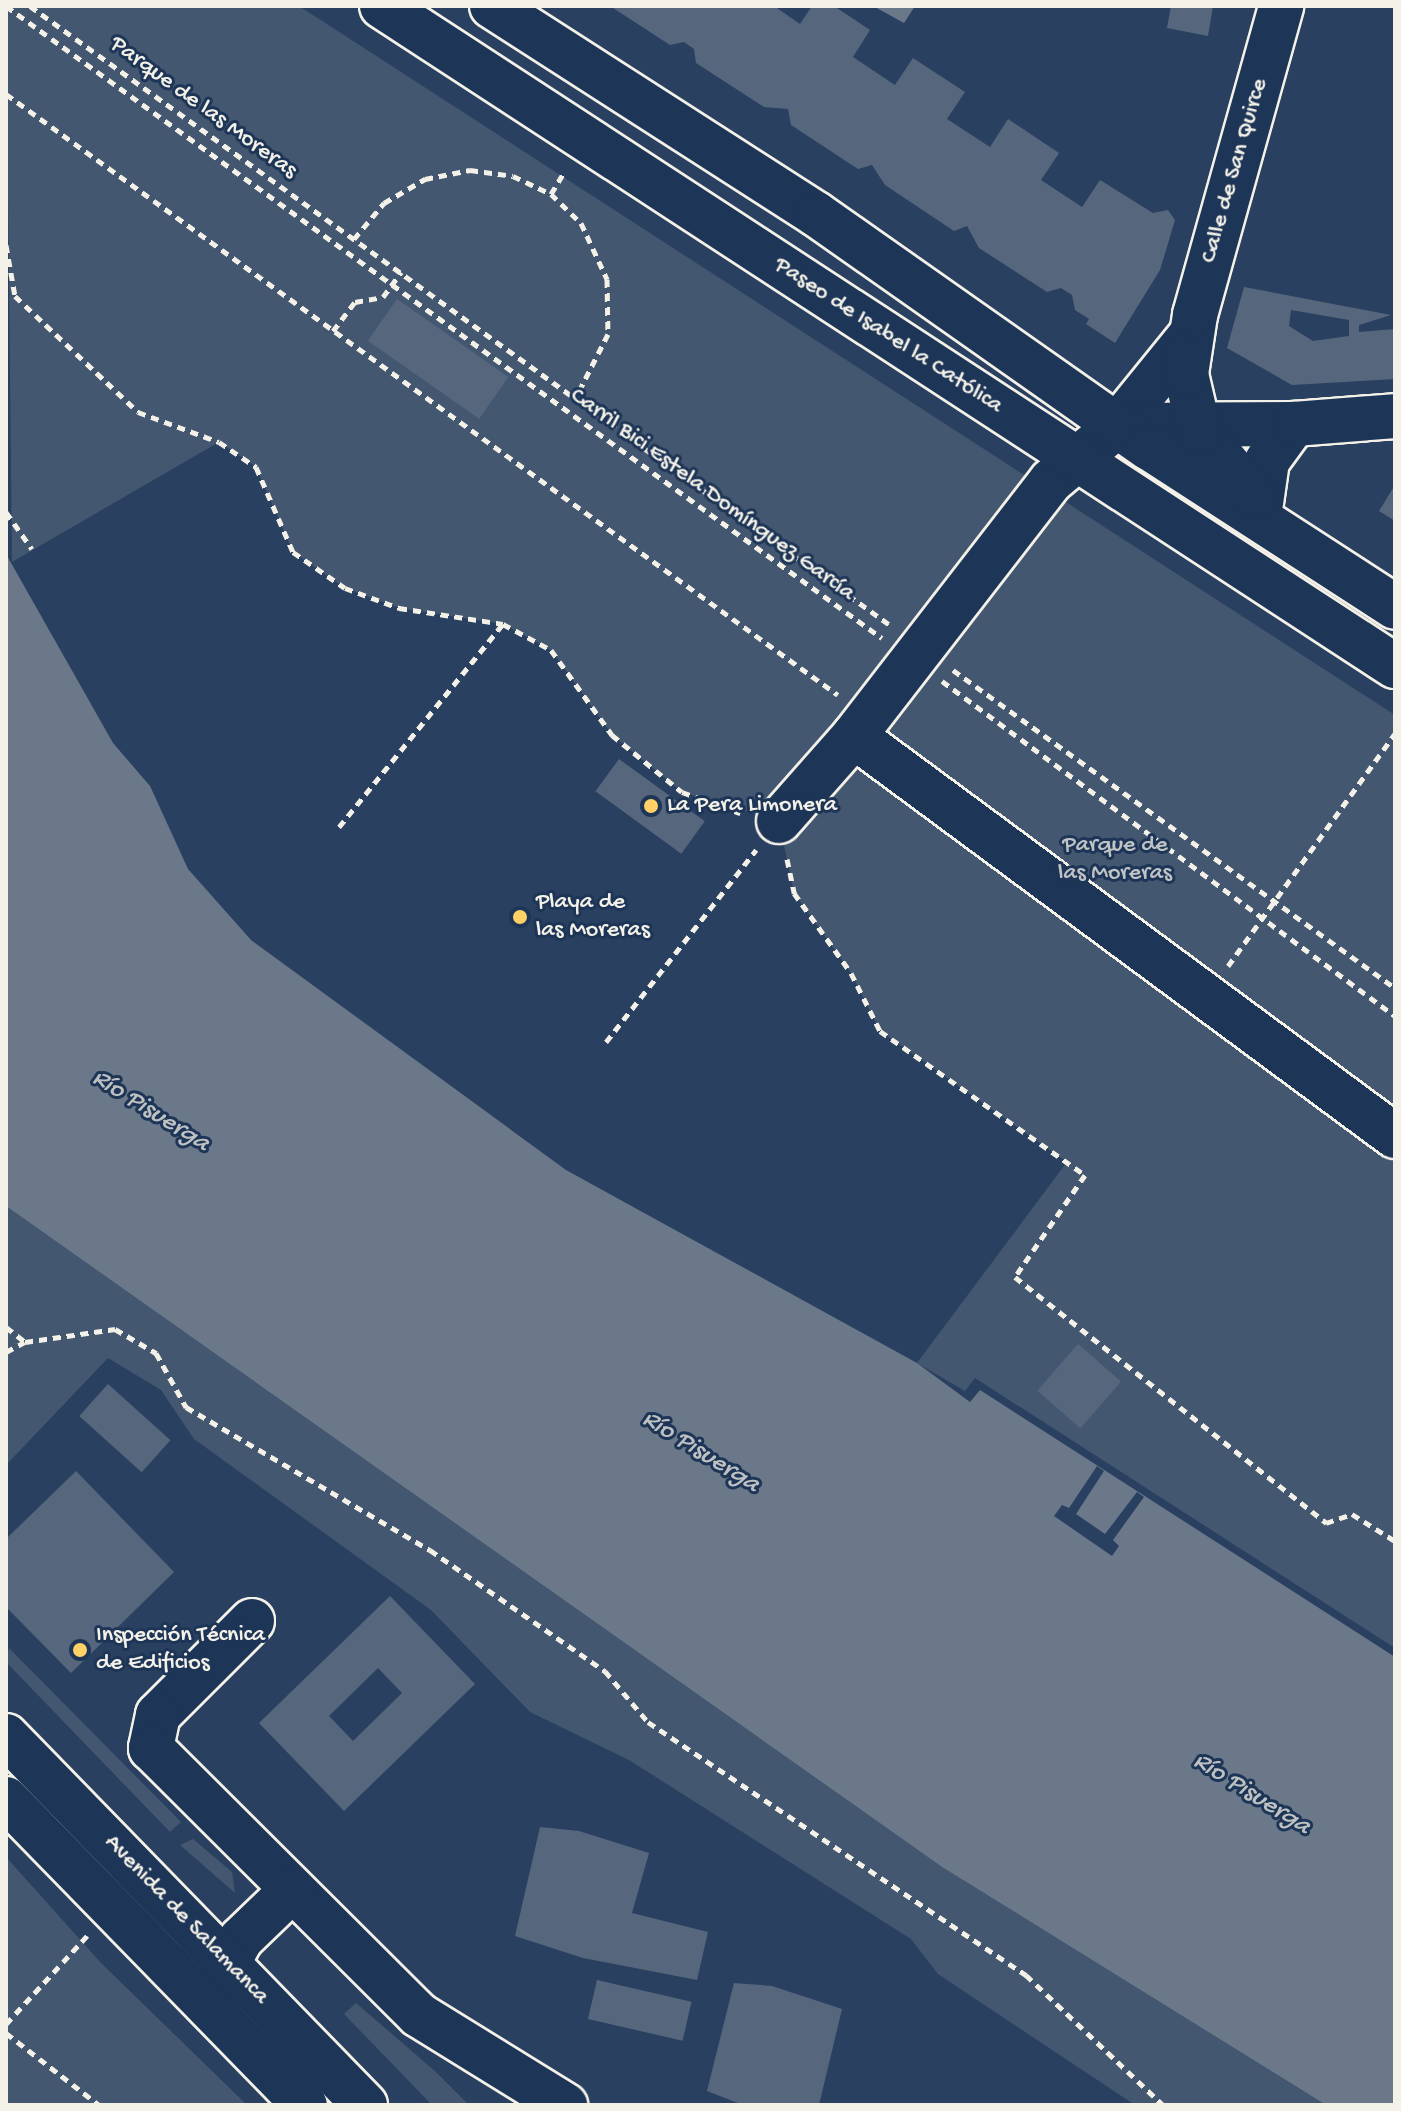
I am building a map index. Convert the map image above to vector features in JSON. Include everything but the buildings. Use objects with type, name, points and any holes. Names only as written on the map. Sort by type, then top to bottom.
[{"type":"main road","name":"Paseo de Isabel la Católica","points":[[382,6],[1074,461],[1395,666]]},
{"type":"main road","points":[[492,6],[816,214],[1118,425],[1395,607]]},
{"type":"main road","name":"Calle de San Quirce","points":[[1281,6],[1190,336],[1188,398],[1199,430],[1292,539]]},
{"type":"main road","name":"Calle de San Quirce","points":[[779,821],[861,726],[916,652],[1074,461],[1118,425],[1190,336]]},
{"type":"main road","points":[[1118,425],[1199,430],[1395,416]]},
{"type":"main road","points":[[1261,503],[1267,461],[1294,424]]},
{"type":"main road","points":[[861,726],[1204,999],[1395,1136]]},
{"type":"main road","points":[[252,1621],[158,1715],[151,1748],[419,2015],[559,2098]]},
{"type":"main road","name":"Avenida de Salamanca","points":[[6,1736],[365,2105]]},
{"type":"main road","name":"Avenida de Salamanca","points":[[6,1799],[305,2105]]},
{"type":"main road","points":[[206,2004],[226,1962],[292,1890]]},
{"type":"path","name":"Carril Bici Estela Domínguez García","points":[[6,6],[392,285],[916,652],[1262,921],[1395,1016]]},
{"type":"path","name":"Parque de las Moreras","points":[[30,6],[401,272],[916,652],[1395,988]]},
{"type":"path","points":[[6,94],[333,331],[861,726]]},
{"type":"path","points":[[551,194],[572,162]]},
{"type":"path","points":[[354,239],[384,203],[425,179],[470,170],[513,176],[551,194],[581,223],[607,279],[608,334],[575,399]]},
{"type":"path","points":[[6,245],[15,296],[138,412],[219,442],[256,467],[293,552],[345,588],[399,608],[503,624],[551,650],[612,735],[682,792],[779,821]]},
{"type":"path","points":[[333,331],[355,302],[383,297],[401,272]]},
{"type":"path","points":[[6,512],[32,549]]},
{"type":"path","points":[[339,827],[503,624]]},
{"type":"path","points":[[1204,999],[1395,734]]},
{"type":"path","points":[[606,1042],[779,821]]},
{"type":"path","points":[[779,821],[794,893],[851,973],[880,1031],[1085,1175],[1015,1277],[1326,1523],[1352,1514],[1395,1541]]},
{"type":"path","points":[[6,1327],[25,1342]]},
{"type":"path","points":[[6,1352],[25,1342],[115,1329],[156,1353],[186,1407],[430,1550],[605,1671],[648,1722],[1026,1975],[1163,2105]]},
{"type":"path","points":[[6,2033],[99,2105]]},
{"type":"green space","name":"Parque de las Moreras","points":[[6,6],[299,6],[1395,715],[1395,1648],[975,1378],[965,1391],[917,1363],[1067,1162],[880,1031],[851,973],[794,893],[779,821],[682,792],[612,735],[551,650],[503,624],[399,608],[345,588],[293,552],[256,467],[219,442],[12,562]]},
{"type":"green space","points":[[6,1206],[942,1867],[1326,2105],[1135,2105],[938,1974],[911,1939],[629,1760],[530,1712],[431,1610],[194,1439],[161,1390],[108,1358],[6,1465]]},
{"type":"green space","points":[[9,1648],[181,1822],[170,1832],[6,1662]]},
{"type":"green space","points":[[193,1839],[232,1872],[235,1893],[180,1845]]},
{"type":"green space","points":[[6,1857],[101,1963],[247,2105],[6,2105]]},
{"type":"green space","points":[[356,2003],[469,2105],[432,2105],[344,2014]]},
{"type":"water","points":[[873,6],[915,6],[904,23]]},
{"type":"water","name":"Río Pisuerga","points":[[6,554],[113,743],[150,786],[188,869],[251,940],[566,1170],[917,1363],[970,1402],[980,1390],[1395,1657],[1395,2105],[1326,2105],[942,1867],[6,1206]]},
{"type":"pier","points":[[1097,1466],[1104,1471],[1076,1514],[1105,1534],[1137,1492],[1144,1497],[1113,1540],[1119,1546],[1112,1556],[1054,1516],[1062,1505],[1069,1508]]},
{"type":"place","name":"La Pera Limonera","points":[[651,806]]},
{"type":"place","name":"Playa de las Moreras","points":[[520,917]]},
{"type":"place","name":"Inspección Técnica de Edificios","points":[[80,1650]]}]
